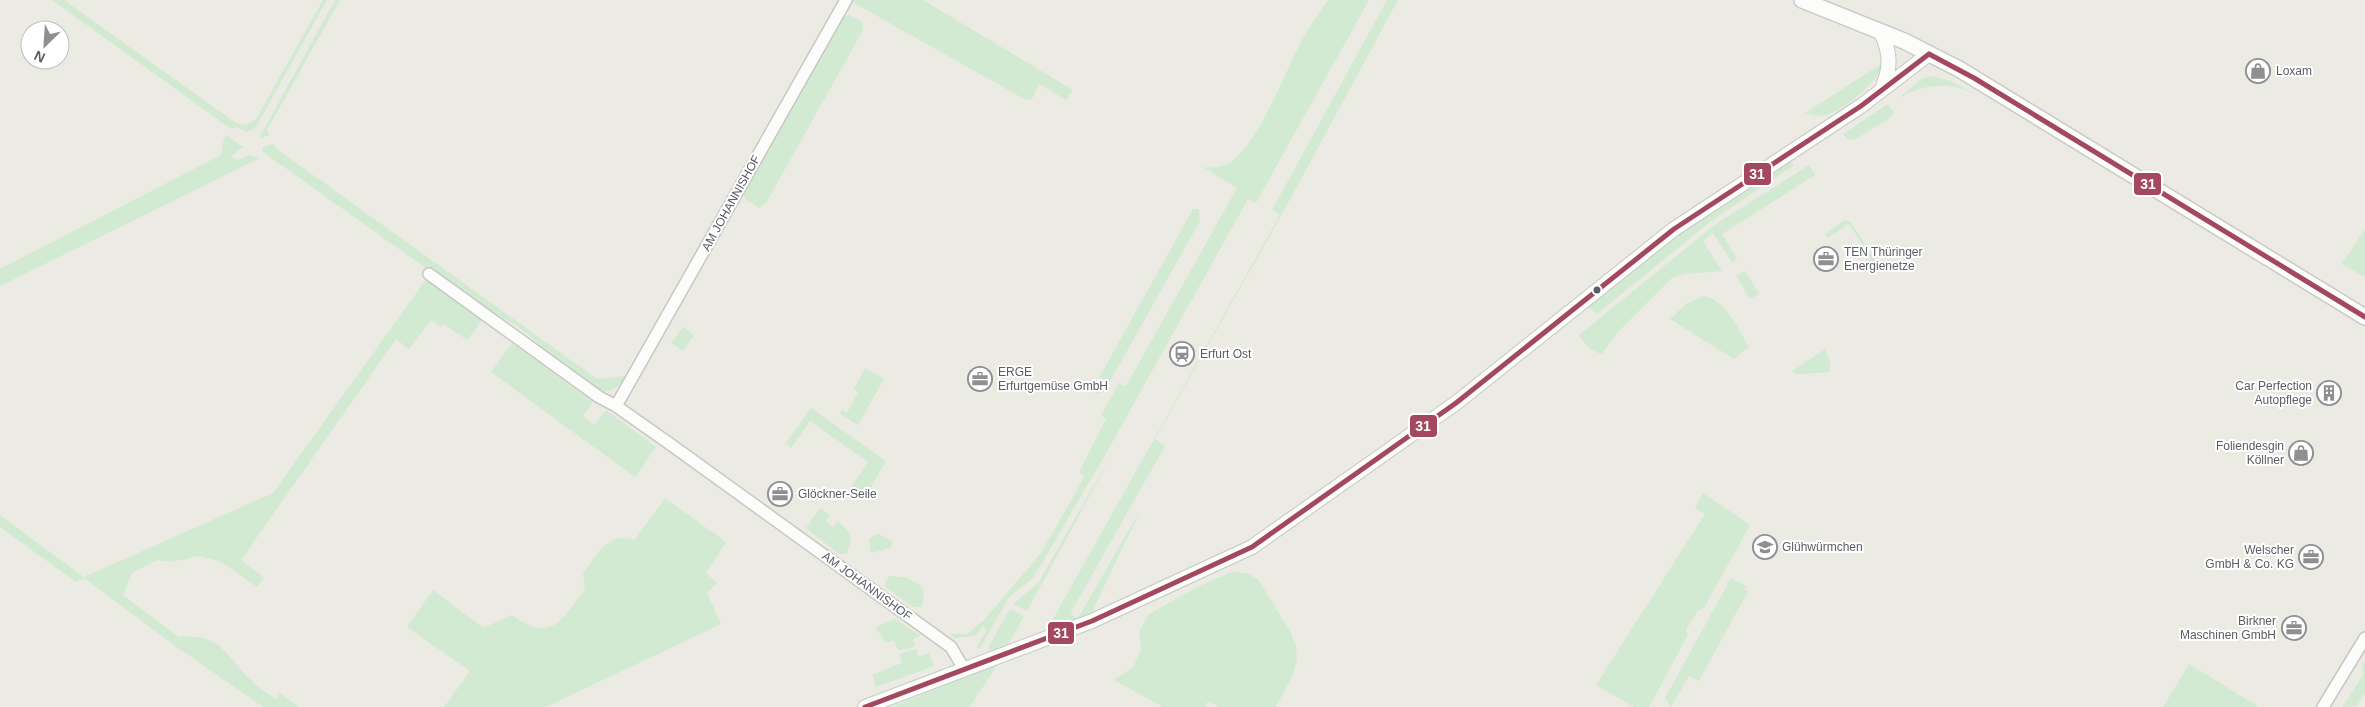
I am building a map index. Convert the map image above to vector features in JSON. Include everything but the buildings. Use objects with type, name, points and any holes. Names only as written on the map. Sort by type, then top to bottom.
[{"type":"main road","points":[[1802,0],[1904,41],[1974,78],[2365,317]]},
{"type":"street","name":"AM JOHANNISHOF","points":[[616,406],[846,0]]},
{"type":"street","points":[[1881,32],[1890,57],[1888,74],[1881,90]]},
{"type":"street","points":[[865,707],[1092,621],[1252,547],[1456,403],[1674,229],[1881,90],[1929,54]]},
{"type":"street","name":"AM JOHANNISHOF","points":[[429,274],[951,647],[964,669]]},
{"type":"street","points":[[2323,707],[2365,638]]},
{"type":"green space","points":[[52,0],[64,0],[236,123],[247,125],[256,119],[323,0],[327,0],[256,127],[247,132],[236,127],[231,129]]},
{"type":"green space","points":[[335,0],[340,0],[267,130],[270,135],[259,138]]},
{"type":"green space","points":[[853,0],[923,0],[1073,90],[1066,100],[1039,84],[1032,99],[1026,100],[854,3]]},
{"type":"green space","points":[[1328,0],[1369,0],[1256,203],[1248,199],[1108,450],[1033,578],[1009,597],[980,649],[977,647],[986,631],[983,626],[975,636],[954,638],[951,634],[967,634],[984,620],[1041,553],[1085,476],[1079,472],[1106,419],[1101,415],[1119,383],[1126,386],[1237,188],[1203,167],[1223,166],[1229,163],[1250,142],[1270,108],[1304,36]]},
{"type":"green space","points":[[1387,0],[1398,0],[1281,216],[1155,439],[1165,446],[1070,614],[1078,618],[1053,628],[1053,619],[1280,215],[1272,210]]},
{"type":"green space","points":[[849,15],[863,22],[863,30],[766,203],[759,208],[745,199],[743,192],[840,18]]},
{"type":"green space","points":[[1883,63],[1868,87],[1841,108],[1822,116],[1805,113]]},
{"type":"green space","points":[[1931,76],[1951,81],[1972,93],[1954,87],[1935,86],[1916,90],[1899,98],[1921,79]]},
{"type":"green space","points":[[1888,104],[1894,113],[1890,118],[1854,140],[1847,139],[1843,134]]},
{"type":"green space","points":[[227,135],[243,147],[231,156],[236,160],[250,155],[260,158],[0,286],[0,269],[221,155],[224,138]]},
{"type":"green space","points":[[274,144],[277,149],[597,379],[627,376],[616,387],[601,392],[548,356],[537,342],[516,325],[483,309],[263,152],[262,147]]},
{"type":"green space","points":[[1791,161],[1794,165],[1710,222],[1597,314],[1588,307],[1680,234]]},
{"type":"green space","points":[[1809,165],[1815,175],[1722,234],[1737,259],[1732,262],[1713,233],[1703,241],[1722,271],[1684,274],[1672,278],[1616,334],[1602,354],[1591,349],[1584,342],[1579,335],[1716,224]]},
{"type":"green space","points":[[1193,209],[1199,209],[1200,221],[1104,392],[1095,394],[1095,385]]},
{"type":"green space","points":[[1844,220],[1850,221],[1875,260],[1873,265],[1863,271],[1860,266],[1871,258],[1849,224],[1827,238],[1825,234]]},
{"type":"green space","points":[[2365,229],[2365,277],[2342,264]]},
{"type":"green space","points":[[1745,271],[1759,294],[1750,299],[1736,276]]},
{"type":"green space","points":[[427,278],[483,319],[467,340],[444,324],[441,327],[431,320],[409,349],[396,339],[241,560],[264,578],[257,587],[220,561],[198,556],[171,562],[157,560],[132,573],[123,595],[179,637],[194,637],[215,643],[259,687],[276,699],[280,693],[299,707],[263,707],[174,645],[84,578],[76,582],[0,527],[0,515],[84,577],[273,493]]},
{"type":"green space","points":[[1703,296],[1711,298],[1725,309],[1749,347],[1734,359],[1670,319],[1686,304]]},
{"type":"green space","points":[[683,327],[694,335],[683,351],[671,343]]},
{"type":"green space","points":[[512,343],[593,402],[583,416],[595,425],[606,410],[656,447],[635,477],[491,372]]},
{"type":"green space","points":[[1825,349],[1830,362],[1830,372],[1802,374],[1792,371]]},
{"type":"green space","points":[[865,368],[884,379],[858,425],[840,414],[842,410],[847,413],[858,392],[854,389]]},
{"type":"green space","points":[[811,408],[886,461],[864,499],[850,489],[868,462],[810,421],[791,448],[786,443]]},
{"type":"green space","points":[[1113,453],[1027,611],[1013,604],[1038,583]]},
{"type":"green space","points":[[1703,493],[1750,525],[1704,608],[1698,610],[1686,630],[1688,635],[1649,707],[1634,707],[1596,685],[1705,514],[1695,508]]},
{"type":"green space","points":[[665,498],[726,542],[706,573],[717,583],[707,593],[721,624],[546,707],[444,707],[470,671],[407,627],[433,590],[483,628],[512,615],[537,628],[546,628],[562,618],[585,589],[583,573],[604,546],[610,541],[617,539],[635,540]]},
{"type":"green space","points":[[820,508],[830,515],[826,522],[833,527],[837,521],[847,530],[851,538],[847,554],[839,554],[806,528]]},
{"type":"green space","points":[[1141,509],[1092,612],[1078,618]]},
{"type":"green space","points":[[879,534],[893,542],[890,548],[871,553],[869,540],[874,535]]},
{"type":"green space","points":[[1232,572],[1246,573],[1258,579],[1291,633],[1296,646],[1297,661],[1292,676],[1276,707],[1219,707],[1208,701],[1205,707],[1163,707],[1114,680],[1133,667],[1141,650],[1139,632],[1149,614],[1199,586]]},
{"type":"green space","points":[[889,576],[904,577],[920,585],[924,594],[922,607],[913,607],[884,586]]},
{"type":"green space","points":[[1731,578],[1746,586],[1744,589],[1748,591],[1699,681],[1689,676],[1671,707],[1665,698]]},
{"type":"green space","points":[[1010,609],[1024,616],[1006,648],[989,652],[989,646]]},
{"type":"green space","points":[[896,619],[920,636],[913,639],[915,646],[898,651],[894,640],[886,643],[875,627]]},
{"type":"green space","points":[[916,649],[919,657],[929,653],[934,666],[876,687],[872,675],[902,663],[899,654]]},
{"type":"green space","points":[[2365,661],[2365,692],[2357,706],[2343,707],[2364,673],[2362,667]]},
{"type":"green space","points":[[998,663],[970,707],[892,707]]},
{"type":"green space","points":[[2189,664],[2259,707],[2163,707]]},
{"type":"transit line","name":"31","points":[[1929,54],[1974,78],[2365,317]]},
{"type":"transit line","name":"31","points":[[865,707],[1092,621],[1252,547],[1456,403],[1674,229],[1861,106],[1929,54]]},
{"type":"place","name":"Loxam","points":[[2258,71]]},
{"type":"place","name":"TEN Thüringer Energienetze","points":[[1826,259]]},
{"type":"place","name":"Erfurt Ost","points":[[1182,354]]},
{"type":"place","name":"ERGE Erfurtgemüse GmbH","points":[[980,379]]},
{"type":"place","name":"Car Perfection Autopflege","points":[[2329,393]]},
{"type":"place","name":"Foliendesgin Köllner","points":[[2301,453]]},
{"type":"place","name":"Glöckner-Seile","points":[[780,494]]},
{"type":"place","name":"Glühwürmchen","points":[[1765,547]]},
{"type":"place","name":"Welscher GmbH & Co. KG","points":[[2311,557]]},
{"type":"place","name":"Birkner Maschinen GmbH","points":[[2294,628]]}]
